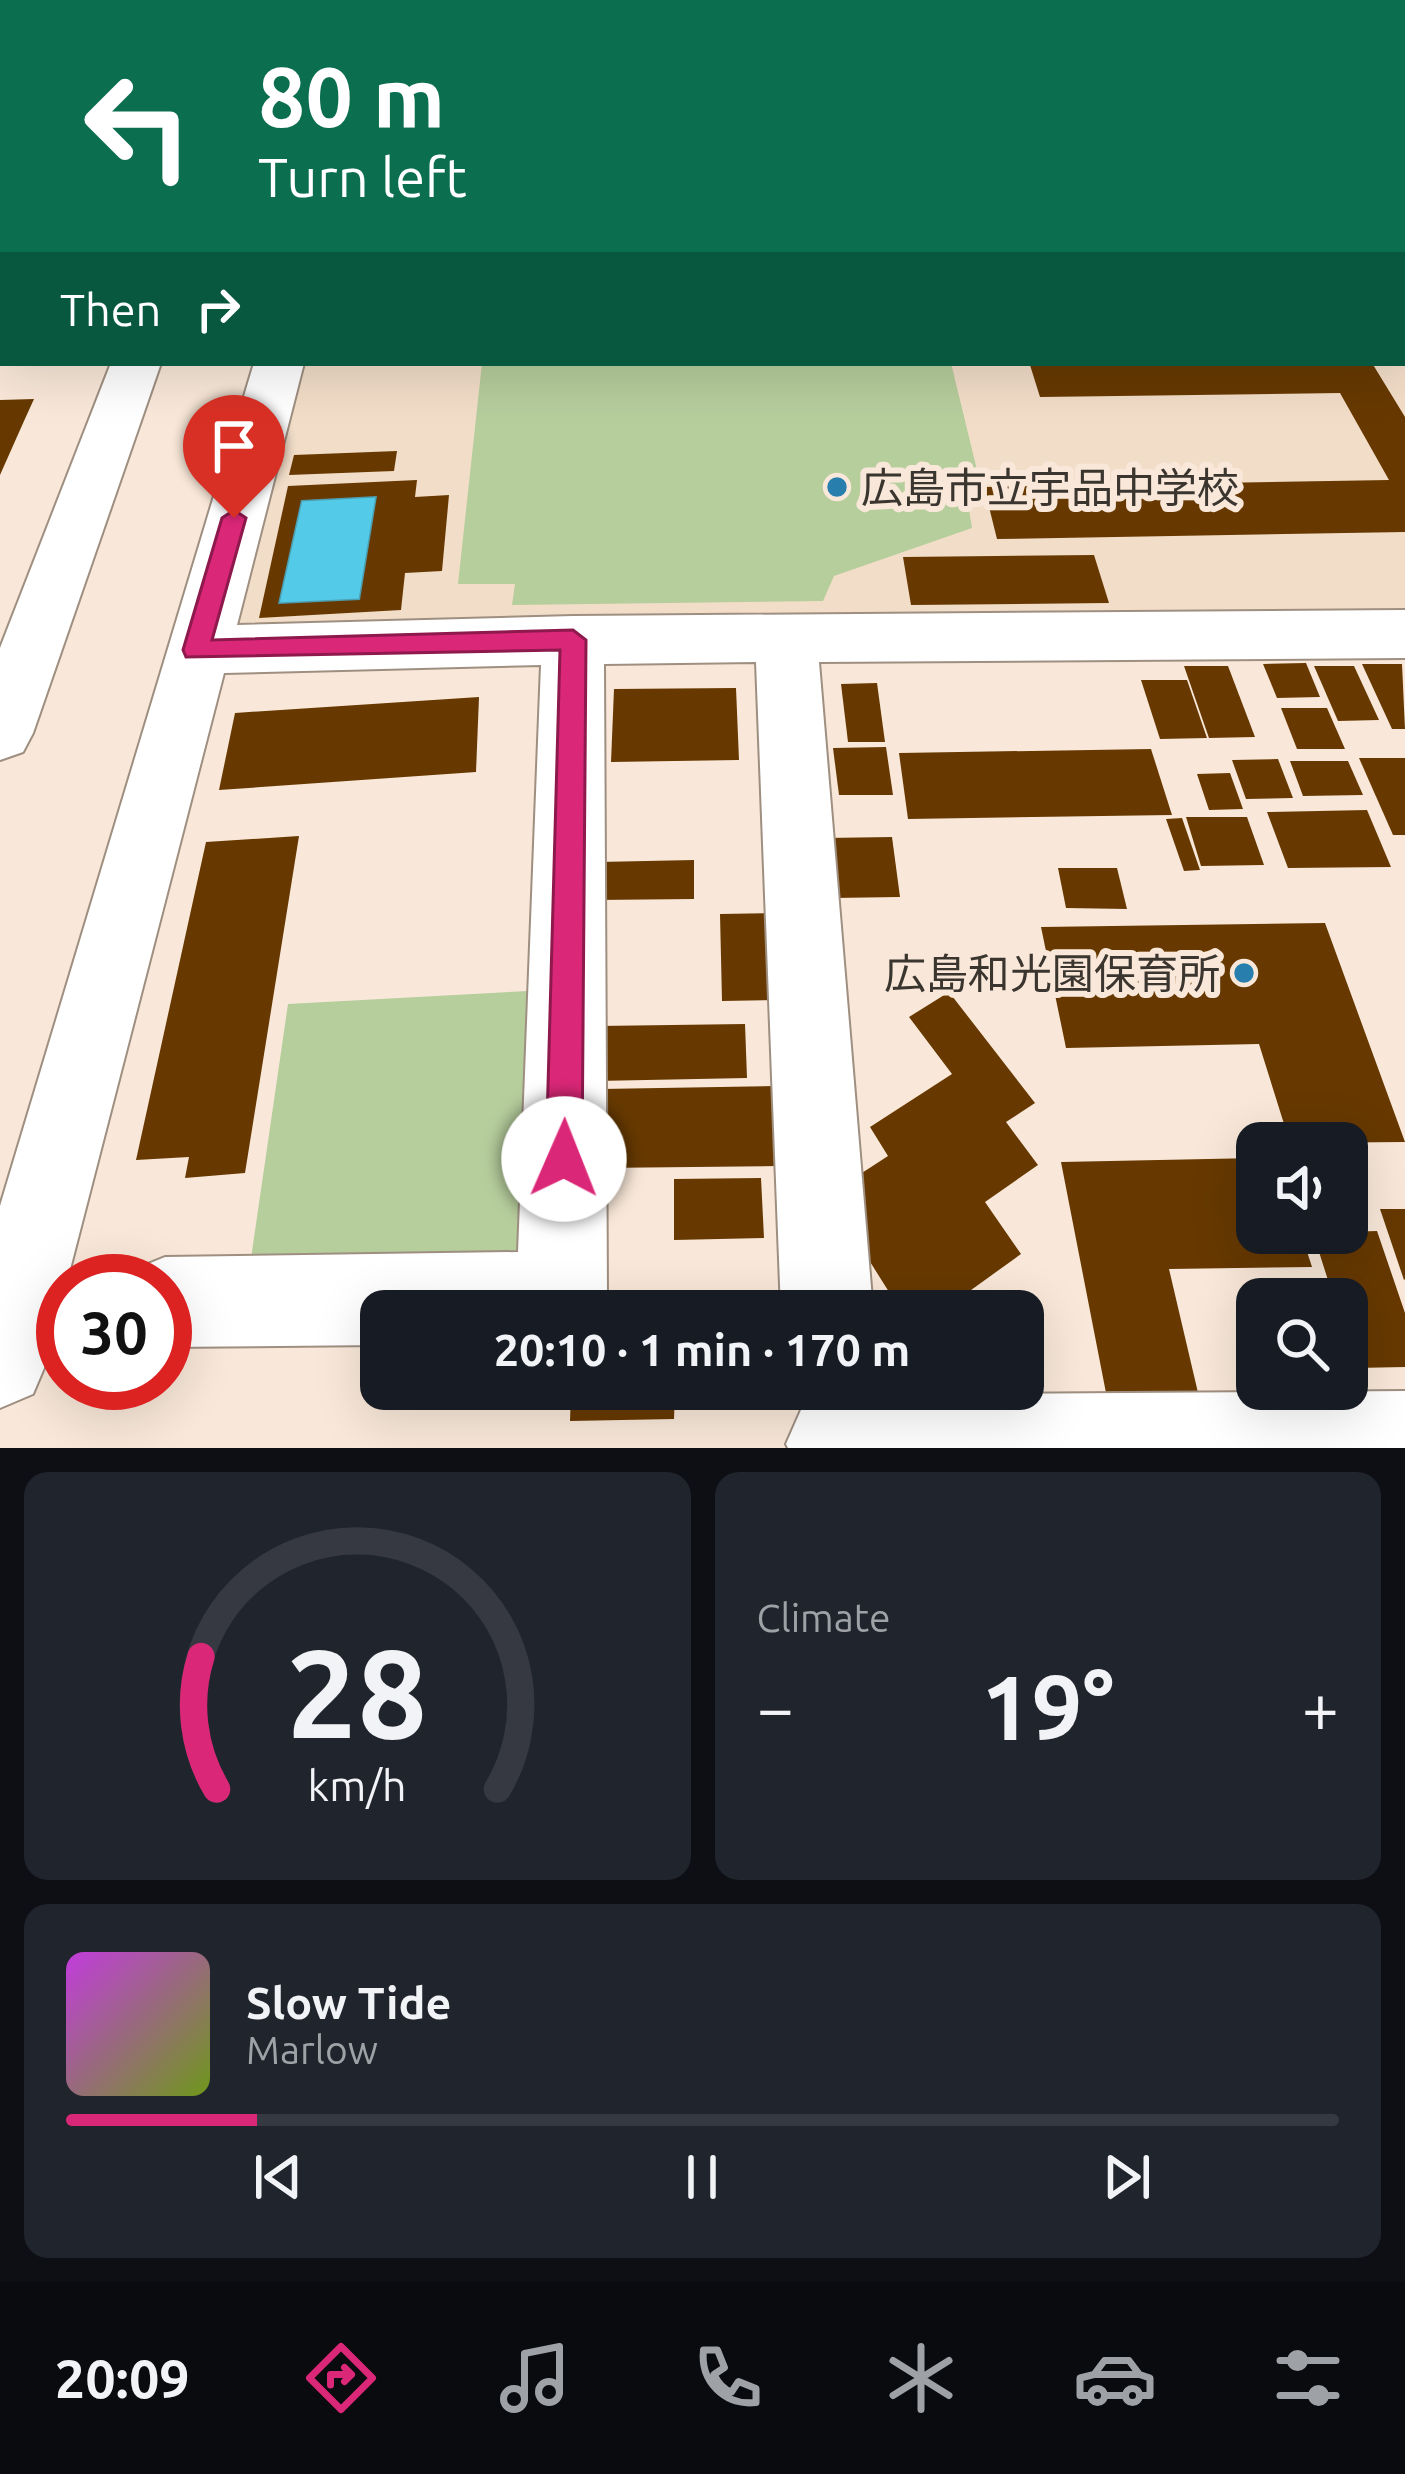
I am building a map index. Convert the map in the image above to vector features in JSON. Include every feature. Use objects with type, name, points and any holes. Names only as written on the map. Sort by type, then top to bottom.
[{"type":"street","points":[[0,734],[135,366]]},
{"type":"street","points":[[26,1323],[196,650],[278,366]]},
{"type":"street","points":[[196,650],[573,640],[1405,634]]},
{"type":"street","points":[[786,639],[825,1290]]},
{"type":"street","points":[[192,1302],[562,1297],[573,640]]},
{"type":"street","points":[[834,1427],[1405,1439]]},
{"type":"shaded area","name":"広島市立宇品中学校","points":[[299,366],[1405,366],[1405,611],[233,629]]},
{"type":"green space","points":[[482,366],[952,366],[977,470],[964,479],[972,528],[834,576],[823,601],[512,605],[515,584],[458,584]]},
{"type":"green space","points":[[547,990],[539,1239],[515,1270],[248,1279],[288,1004]]},
{"type":"water","points":[[377,496],[360,600],[278,604],[301,500]]},
{"type":"building","points":[[1030,366],[1374,366],[1405,417],[1405,532],[997,539],[984,487],[1389,480],[1340,393],[1040,397]]},
{"type":"building","points":[[34,399],[24,421],[0,475],[0,400]]},
{"type":"building","points":[[397,451],[394,471],[289,475],[294,455]]},
{"type":"building","points":[[417,480],[415,497],[449,495],[442,571],[405,573],[401,610],[259,618],[288,486]],"holes":[[[377,496],[360,600],[278,604],[301,500]]]},
{"type":"building","points":[[1094,555],[1109,603],[911,605],[903,557]]},
{"type":"building","points":[[1306,663],[1320,697],[1277,698],[1263,664]]},
{"type":"building","points":[[1362,664],[1402,664],[1405,729],[1392,729]]},
{"type":"building","points":[[1184,666],[1228,666],[1255,737],[1209,738]]},
{"type":"building","points":[[1314,666],[1354,666],[1379,720],[1338,721]]},
{"type":"building","points":[[1141,680],[1187,680],[1207,738],[1160,739]]},
{"type":"building","points":[[877,683],[885,742],[848,742],[841,684]]},
{"type":"building","points":[[736,688],[739,760],[611,762],[614,689]]},
{"type":"building","points":[[479,697],[476,772],[219,790],[235,713]]},
{"type":"building","points":[[1281,708],[1327,708],[1345,749],[1297,749]]},
{"type":"building","points":[[886,747],[893,795],[839,795],[833,748]]},
{"type":"building","points":[[1151,749],[1172,815],[908,819],[899,753]]},
{"type":"building","points":[[1359,758],[1405,758],[1405,835],[1393,835]]},
{"type":"building","points":[[1278,759],[1293,798],[1246,799],[1232,760]]},
{"type":"building","points":[[1290,761],[1348,761],[1363,795],[1303,796]]},
{"type":"building","points":[[1230,773],[1243,809],[1209,810],[1197,774]]},
{"type":"building","points":[[1367,810],[1391,867],[1288,868],[1267,812]]},
{"type":"building","points":[[1186,817],[1247,817],[1264,865],[1201,866]]},
{"type":"building","points":[[1182,818],[1200,870],[1184,871],[1166,819]]},
{"type":"building","points":[[299,836],[245,1173],[185,1178],[189,1157],[136,1160],[206,842]]},
{"type":"building","points":[[892,837],[900,897],[832,898],[826,838]]},
{"type":"building","points":[[694,860],[694,899],[596,900],[598,862]]},
{"type":"building","points":[[1058,868],[1117,868],[1127,909],[1066,908]]},
{"type":"building","points":[[779,913],[784,1000],[722,1001],[720,914]]},
{"type":"building","points":[[1325,923],[1405,1142],[1368,1142],[1368,1122],[1283,1122],[1259,1044],[1066,1048],[1041,927]]},
{"type":"building","points":[[949,992],[1035,1103],[1006,1122],[1038,1165],[985,1202],[1021,1254],[971,1290],[888,1290],[828,1195],[888,1156],[870,1127],[952,1074],[909,1017]]},
{"type":"building","points":[[745,1024],[747,1078],[596,1081],[598,1026]]},
{"type":"building","points":[[774,1086],[779,1166],[598,1168],[601,1089]]},
{"type":"building","points":[[1236,1158],[1236,1254],[1308,1254],[1312,1267],[1169,1269],[1199,1397],[1107,1398],[1061,1162]]},
{"type":"building","points":[[761,1178],[764,1238],[674,1240],[674,1179]]},
{"type":"building","points":[[1380,1209],[1405,1209],[1404,1280]]},
{"type":"building","points":[[1368,1231],[1377,1231],[1405,1313],[1405,1367],[1368,1368],[1368,1278],[1327,1278],[1320,1254],[1368,1254]]},
{"type":"building","points":[[570,1410],[674,1410],[674,1419],[570,1421]]},
{"type":"place","name":"広島市立宇品中学校","points":[[837,487]]},
{"type":"place","name":"広島和光園保育所","points":[[1244,973]]},
{"type":"route","points":[[234,518],[196,650],[573,640],[564,1159]]}]
